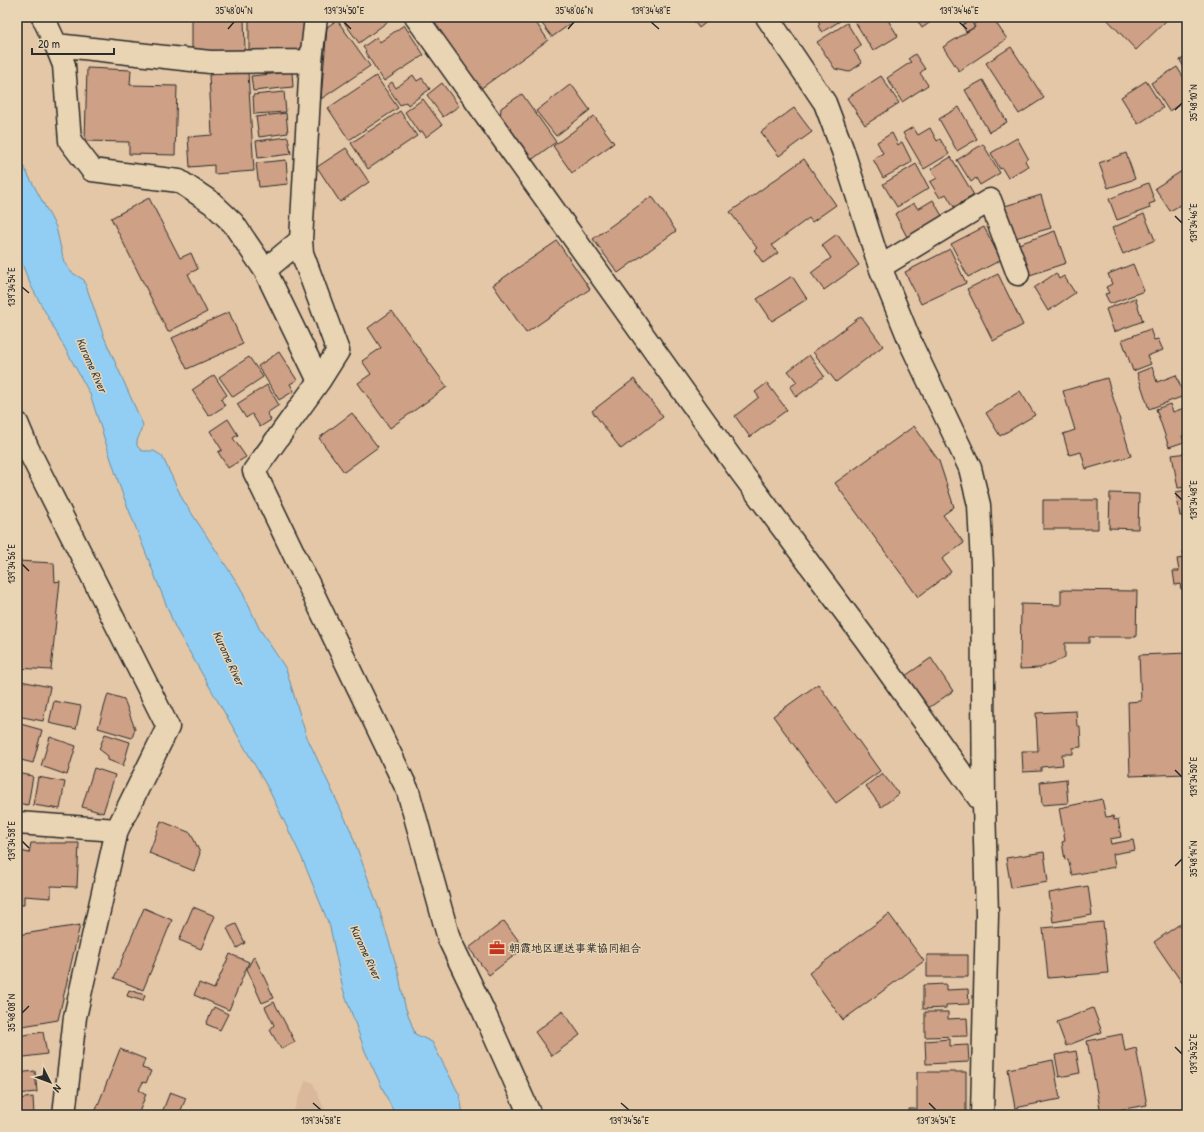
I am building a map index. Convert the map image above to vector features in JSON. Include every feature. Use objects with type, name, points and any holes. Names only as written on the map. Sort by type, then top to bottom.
[{"type":"street","points":[[43,17],[64,65],[70,141],[92,170],[179,181],[212,203],[234,223],[265,270],[319,381]]},
{"type":"street","points":[[316,17],[311,61],[301,240],[302,253],[338,351],[319,381],[254,471],[408,791],[449,939],[483,1010],[530,1115]]},
{"type":"street","points":[[416,17],[738,468],[866,640],[984,805]]},
{"type":"street","points":[[767,17],[825,103],[843,150],[880,267],[912,346],[970,468],[980,506],[987,914],[982,1115]]},
{"type":"street","points":[[56,45],[210,62],[311,61]]},
{"type":"street","points":[[880,267],[990,200],[1018,274]]},
{"type":"street","points":[[265,270],[301,240]]},
{"type":"street","points":[[17,423],[30,454],[168,727],[117,830],[75,1017],[64,1115]]},
{"type":"street","points":[[17,823],[117,830]]},
{"type":"shaded area","points":[[306,1080],[313,1083],[327,1115],[292,1115]]},
{"type":"water","name":"Kurome River","points":[[17,154],[56,227],[64,262],[71,272],[84,280],[104,337],[143,425],[137,441],[137,446],[142,451],[154,451],[162,456],[183,500],[240,587],[259,628],[286,669],[306,735],[350,829],[379,909],[398,971],[405,1006],[415,1034],[432,1042],[460,1096],[463,1115],[395,1115],[365,1051],[343,989],[330,927],[302,858],[268,788],[175,627],[121,490],[90,394],[31,286],[17,252]]},
{"type":"building","points":[[192,17],[244,17],[245,51],[192,53]]},
{"type":"building","points":[[249,17],[306,17],[306,51],[249,52]]},
{"type":"building","points":[[394,17],[359,43],[341,18]]},
{"type":"building","points":[[428,17],[532,17],[548,40],[480,89]]},
{"type":"building","points":[[537,17],[580,17],[552,37]]},
{"type":"building","points":[[691,17],[713,17],[699,28]]},
{"type":"building","points":[[816,17],[837,17],[840,21],[822,32],[818,26],[820,24]]},
{"type":"building","points":[[858,17],[886,17],[898,36],[873,51],[854,20]]},
{"type":"building","points":[[915,17],[938,17],[922,28]]},
{"type":"building","points":[[984,17],[992,17],[1007,39],[959,71],[943,47],[975,27],[973,25]]},
{"type":"building","points":[[1105,17],[1170,17],[1136,50]]},
{"type":"building","points":[[337,20],[370,66],[321,99],[327,27]]},
{"type":"building","points":[[970,20],[975,27],[966,32],[962,25]]},
{"type":"building","points":[[847,23],[861,46],[854,51],[862,63],[849,72],[835,69],[817,42]]},
{"type":"building","points":[[404,25],[424,55],[384,81],[363,47],[377,37],[380,42]]},
{"type":"building","points":[[1011,47],[1044,98],[1019,114],[986,63]]},
{"type":"building","points":[[915,54],[925,69],[920,73],[928,85],[902,102],[887,78],[911,62],[908,59]]},
{"type":"building","points":[[1187,56],[1187,73],[1180,60]]},
{"type":"building","points":[[1177,67],[1187,83],[1187,100],[1169,111],[1151,83]]},
{"type":"building","points":[[87,68],[131,70],[130,85],[177,86],[175,155],[129,154],[129,142],[85,141]]},
{"type":"building","points":[[248,72],[254,171],[214,174],[214,165],[190,167],[188,137],[212,135],[209,75]]},
{"type":"building","points":[[292,72],[293,87],[253,91],[251,76]]},
{"type":"building","points":[[413,75],[417,81],[422,78],[430,89],[408,105],[406,102],[400,105],[387,86],[392,82],[396,88]]},
{"type":"building","points":[[376,76],[398,108],[349,140],[328,108]]},
{"type":"building","points":[[881,76],[899,103],[865,125],[847,98]]},
{"type":"building","points":[[983,80],[1007,122],[989,132],[965,90]]},
{"type":"building","points":[[1146,81],[1163,108],[1138,124],[1121,97]]},
{"type":"building","points":[[442,83],[459,106],[443,117],[427,95]]},
{"type":"building","points":[[571,84],[590,110],[556,136],[536,111]]},
{"type":"building","points":[[284,92],[286,112],[254,114],[253,95]]},
{"type":"building","points":[[522,94],[556,142],[530,161],[500,119],[501,108]]},
{"type":"building","points":[[423,99],[442,125],[426,137],[422,131],[419,133],[405,112]]},
{"type":"building","points":[[959,107],[977,139],[957,151],[939,119]]},
{"type":"building","points":[[794,108],[812,132],[779,156],[761,132]]},
{"type":"building","points":[[400,111],[417,136],[368,169],[351,143]]},
{"type":"building","points":[[286,113],[288,133],[259,137],[256,117]]},
{"type":"building","points":[[594,116],[614,143],[572,173],[553,146]]},
{"type":"building","points":[[913,127],[918,135],[930,128],[937,141],[940,139],[949,154],[924,169],[903,133]]},
{"type":"building","points":[[892,133],[898,145],[902,142],[912,162],[883,178],[873,159],[883,153],[877,142]]},
{"type":"building","points":[[288,137],[291,154],[258,158],[256,141]]},
{"type":"building","points":[[1017,138],[1028,158],[1025,161],[1028,166],[1008,178],[1002,168],[1000,169],[991,153]]},
{"type":"building","points":[[983,144],[1000,173],[980,185],[976,178],[971,182],[957,160]]},
{"type":"building","points":[[346,148],[369,182],[340,202],[317,167]]},
{"type":"building","points":[[1126,153],[1135,179],[1108,188],[1099,163]]},
{"type":"building","points":[[951,157],[974,195],[954,207],[946,194],[940,198],[930,182],[937,178],[931,169]]},
{"type":"building","points":[[804,159],[836,205],[812,222],[809,218],[772,245],[778,253],[763,263],[754,250],[757,248],[730,212]]},
{"type":"building","points":[[286,160],[288,184],[259,187],[256,163]]},
{"type":"building","points":[[916,164],[929,188],[897,207],[883,184]]},
{"type":"building","points":[[1185,169],[1187,173],[1187,201],[1170,211],[1155,188]]},
{"type":"building","points":[[1148,183],[1155,202],[1149,204],[1150,208],[1117,220],[1109,199]]},
{"type":"building","points":[[1041,195],[1051,228],[1015,238],[1005,206]]},
{"type":"building","points":[[652,196],[676,231],[618,273],[593,239]]},
{"type":"building","points":[[149,198],[180,258],[191,253],[198,269],[188,274],[207,312],[168,332],[111,218]]},
{"type":"building","points":[[933,200],[942,216],[907,237],[895,214],[914,203],[918,209]]},
{"type":"building","points":[[1144,214],[1155,240],[1123,254],[1112,228]]},
{"type":"building","points":[[984,227],[1001,260],[968,277],[951,244]]},
{"type":"building","points":[[1055,231],[1066,263],[1030,275],[1019,244]]},
{"type":"building","points":[[837,234],[859,265],[824,290],[811,273],[831,258],[822,245]]},
{"type":"building","points":[[557,241],[590,289],[526,333],[493,285]]},
{"type":"building","points":[[950,249],[966,283],[921,304],[905,272]]},
{"type":"building","points":[[1133,264],[1144,291],[1110,304],[1105,294],[1109,293],[1106,287],[1112,284],[1108,274]]},
{"type":"building","points":[[1056,273],[1059,279],[1064,276],[1075,293],[1048,311],[1034,288]]},
{"type":"building","points":[[998,274],[1023,325],[993,341],[967,289]]},
{"type":"building","points":[[792,276],[807,299],[772,321],[757,299]]},
{"type":"building","points":[[1135,298],[1143,321],[1114,332],[1106,309]]},
{"type":"building","points":[[1187,303],[1187,317],[1183,304]]},
{"type":"building","points":[[392,311],[447,387],[390,428],[358,383],[371,374],[362,361],[381,348],[368,328]]},
{"type":"building","points":[[229,312],[243,344],[187,369],[172,338]]},
{"type":"building","points":[[861,316],[883,346],[836,382],[813,352]]},
{"type":"building","points":[[1150,329],[1154,340],[1158,339],[1163,350],[1147,356],[1151,364],[1133,371],[1122,340]]},
{"type":"building","points":[[279,352],[297,380],[290,384],[294,391],[279,400],[258,366]]},
{"type":"building","points":[[809,355],[824,376],[796,397],[790,387],[797,382],[788,371]]},
{"type":"building","points":[[249,357],[263,377],[233,397],[219,377]]},
{"type":"building","points":[[1152,367],[1157,382],[1176,375],[1184,396],[1149,409],[1137,373]]},
{"type":"building","points":[[214,375],[227,395],[221,399],[225,406],[209,416],[192,390]]},
{"type":"building","points":[[1107,378],[1131,456],[1086,469],[1081,452],[1069,455],[1063,434],[1075,430],[1063,391]]},
{"type":"building","points":[[634,379],[663,417],[621,449],[592,411]]},
{"type":"building","points":[[767,383],[787,410],[750,437],[735,416],[759,397],[755,392]]},
{"type":"building","points":[[267,385],[279,405],[267,413],[271,420],[260,427],[252,414],[246,418],[237,404]]},
{"type":"building","points":[[1020,391],[1035,415],[1000,436],[986,413]]},
{"type":"building","points":[[1170,404],[1173,412],[1187,407],[1187,434],[1182,436],[1184,442],[1169,447],[1156,409]]},
{"type":"building","points":[[352,413],[378,447],[344,472],[319,438]]},
{"type":"building","points":[[228,419],[238,435],[233,438],[246,457],[228,468],[218,452],[222,450],[210,431]]},
{"type":"building","points":[[914,426],[939,461],[954,507],[943,515],[964,543],[942,559],[951,572],[918,597],[835,483]]},
{"type":"building","points":[[1187,453],[1187,487],[1178,488],[1172,455]]},
{"type":"building","points":[[1187,490],[1187,528],[1185,528],[1183,516],[1180,516],[1176,492]]},
{"type":"building","points":[[1110,493],[1139,494],[1138,529],[1109,528]]},
{"type":"building","points":[[1043,500],[1098,500],[1098,529],[1043,529]]},
{"type":"building","points":[[1187,550],[1187,588],[1181,589],[1180,584],[1175,585],[1173,571],[1179,571],[1177,559],[1184,558],[1183,551]]},
{"type":"building","points":[[17,561],[54,563],[55,582],[60,581],[51,670],[17,668]]},
{"type":"building","points":[[1061,590],[1137,591],[1136,637],[1089,637],[1089,643],[1065,643],[1065,658],[1040,668],[1020,669],[1021,604],[1061,605]]},
{"type":"building","points":[[1187,653],[1187,774],[1130,776],[1128,702],[1141,701],[1139,655]]},
{"type":"building","points":[[931,658],[953,691],[927,709],[905,676]]},
{"type":"building","points":[[21,681],[50,687],[43,721],[17,716],[17,699]]},
{"type":"building","points":[[818,684],[880,771],[836,803],[773,716]]},
{"type":"building","points":[[108,694],[124,699],[135,729],[132,738],[98,728]]},
{"type":"building","points":[[54,701],[81,706],[76,729],[49,723]]},
{"type":"building","points":[[1076,711],[1077,726],[1080,726],[1081,747],[1073,748],[1073,754],[1062,754],[1063,765],[1041,767],[1041,771],[1023,772],[1022,751],[1038,751],[1036,713]]},
{"type":"building","points":[[17,723],[42,730],[33,763],[17,759]]},
{"type":"building","points":[[105,734],[130,742],[123,766],[108,760],[108,756],[99,749]]},
{"type":"building","points":[[50,737],[76,746],[67,775],[41,766]]},
{"type":"building","points":[[94,768],[115,775],[103,813],[82,807]]},
{"type":"building","points":[[17,773],[33,776],[28,805],[17,803]]},
{"type":"building","points":[[882,773],[899,794],[881,807],[866,786]]},
{"type":"building","points":[[38,777],[65,782],[60,809],[33,805]]},
{"type":"building","points":[[1066,779],[1068,803],[1042,805],[1040,782]]},
{"type":"building","points":[[1102,799],[1106,817],[1113,816],[1114,820],[1118,819],[1121,837],[1110,839],[1111,844],[1133,840],[1135,850],[1113,854],[1115,867],[1072,875],[1068,859],[1065,860],[1062,842],[1065,841],[1059,808]]},
{"type":"building","points":[[161,821],[191,833],[200,853],[194,871],[149,853]]},
{"type":"building","points":[[31,843],[79,843],[77,887],[51,886],[51,898],[24,896],[24,905],[18,905],[19,915],[17,915],[17,850],[29,853]]},
{"type":"building","points":[[1044,852],[1048,882],[1011,888],[1006,858]]},
{"type":"building","points":[[1088,886],[1092,915],[1053,922],[1049,893]]},
{"type":"building","points":[[193,907],[215,916],[201,949],[179,940]]},
{"type":"building","points":[[144,908],[172,920],[143,990],[114,978]]},
{"type":"building","points":[[889,914],[924,961],[843,1020],[809,973]]},
{"type":"building","points":[[1187,919],[1187,990],[1154,942]]},
{"type":"building","name":"朝霞地区運送事業協同組合","points":[[504,921],[524,948],[489,975],[469,948]]},
{"type":"building","points":[[1103,922],[1108,973],[1048,978],[1043,928]]},
{"type":"building","points":[[236,924],[245,943],[237,948],[227,928]]},
{"type":"building","points":[[80,925],[58,1020],[17,1027],[17,935]]},
{"type":"building","points":[[230,954],[249,962],[229,1010],[194,995],[199,983],[214,989]]},
{"type":"building","points":[[927,955],[968,955],[968,977],[927,977]]},
{"type":"building","points":[[254,956],[274,998],[262,1003],[247,969]]},
{"type":"building","points":[[946,984],[946,990],[968,989],[969,1004],[946,1005],[946,1008],[923,1009],[923,985]]},
{"type":"building","points":[[129,990],[145,995],[143,1001],[127,996]]},
{"type":"building","points":[[274,1002],[295,1042],[281,1049],[270,1030],[274,1025],[265,1007]]},
{"type":"building","points":[[214,1007],[228,1014],[220,1030],[206,1024]]},
{"type":"building","points":[[1093,1008],[1102,1032],[1066,1046],[1057,1022]]},
{"type":"building","points":[[563,1011],[580,1035],[552,1056],[535,1032]]},
{"type":"building","points":[[925,1012],[948,1012],[948,1019],[967,1018],[968,1036],[925,1037]]},
{"type":"building","points":[[43,1032],[47,1054],[17,1058],[17,1036]]},
{"type":"building","points":[[1122,1034],[1125,1051],[1136,1048],[1147,1105],[1101,1113],[1087,1041]]},
{"type":"building","points":[[950,1039],[950,1046],[968,1045],[969,1062],[926,1064],[925,1041]]},
{"type":"building","points":[[120,1049],[145,1059],[142,1068],[151,1071],[146,1083],[143,1082],[139,1090],[146,1094],[138,1115],[94,1115]]},
{"type":"building","points":[[1076,1051],[1080,1073],[1059,1077],[1055,1055]]},
{"type":"building","points":[[1053,1060],[1060,1099],[1015,1108],[1008,1069]]},
{"type":"building","points":[[35,1071],[37,1092],[17,1094],[17,1073]]},
{"type":"building","points":[[917,1072],[966,1072],[966,1115],[909,1115],[909,1109],[917,1109]]},
{"type":"building","points":[[170,1092],[186,1098],[179,1115],[161,1115]]},
{"type":"building","points":[[33,1097],[34,1115],[17,1115],[17,1099]]},
{"type":"place","name":"朝霞地区運送事業協同組合","points":[[497,948]]}]
